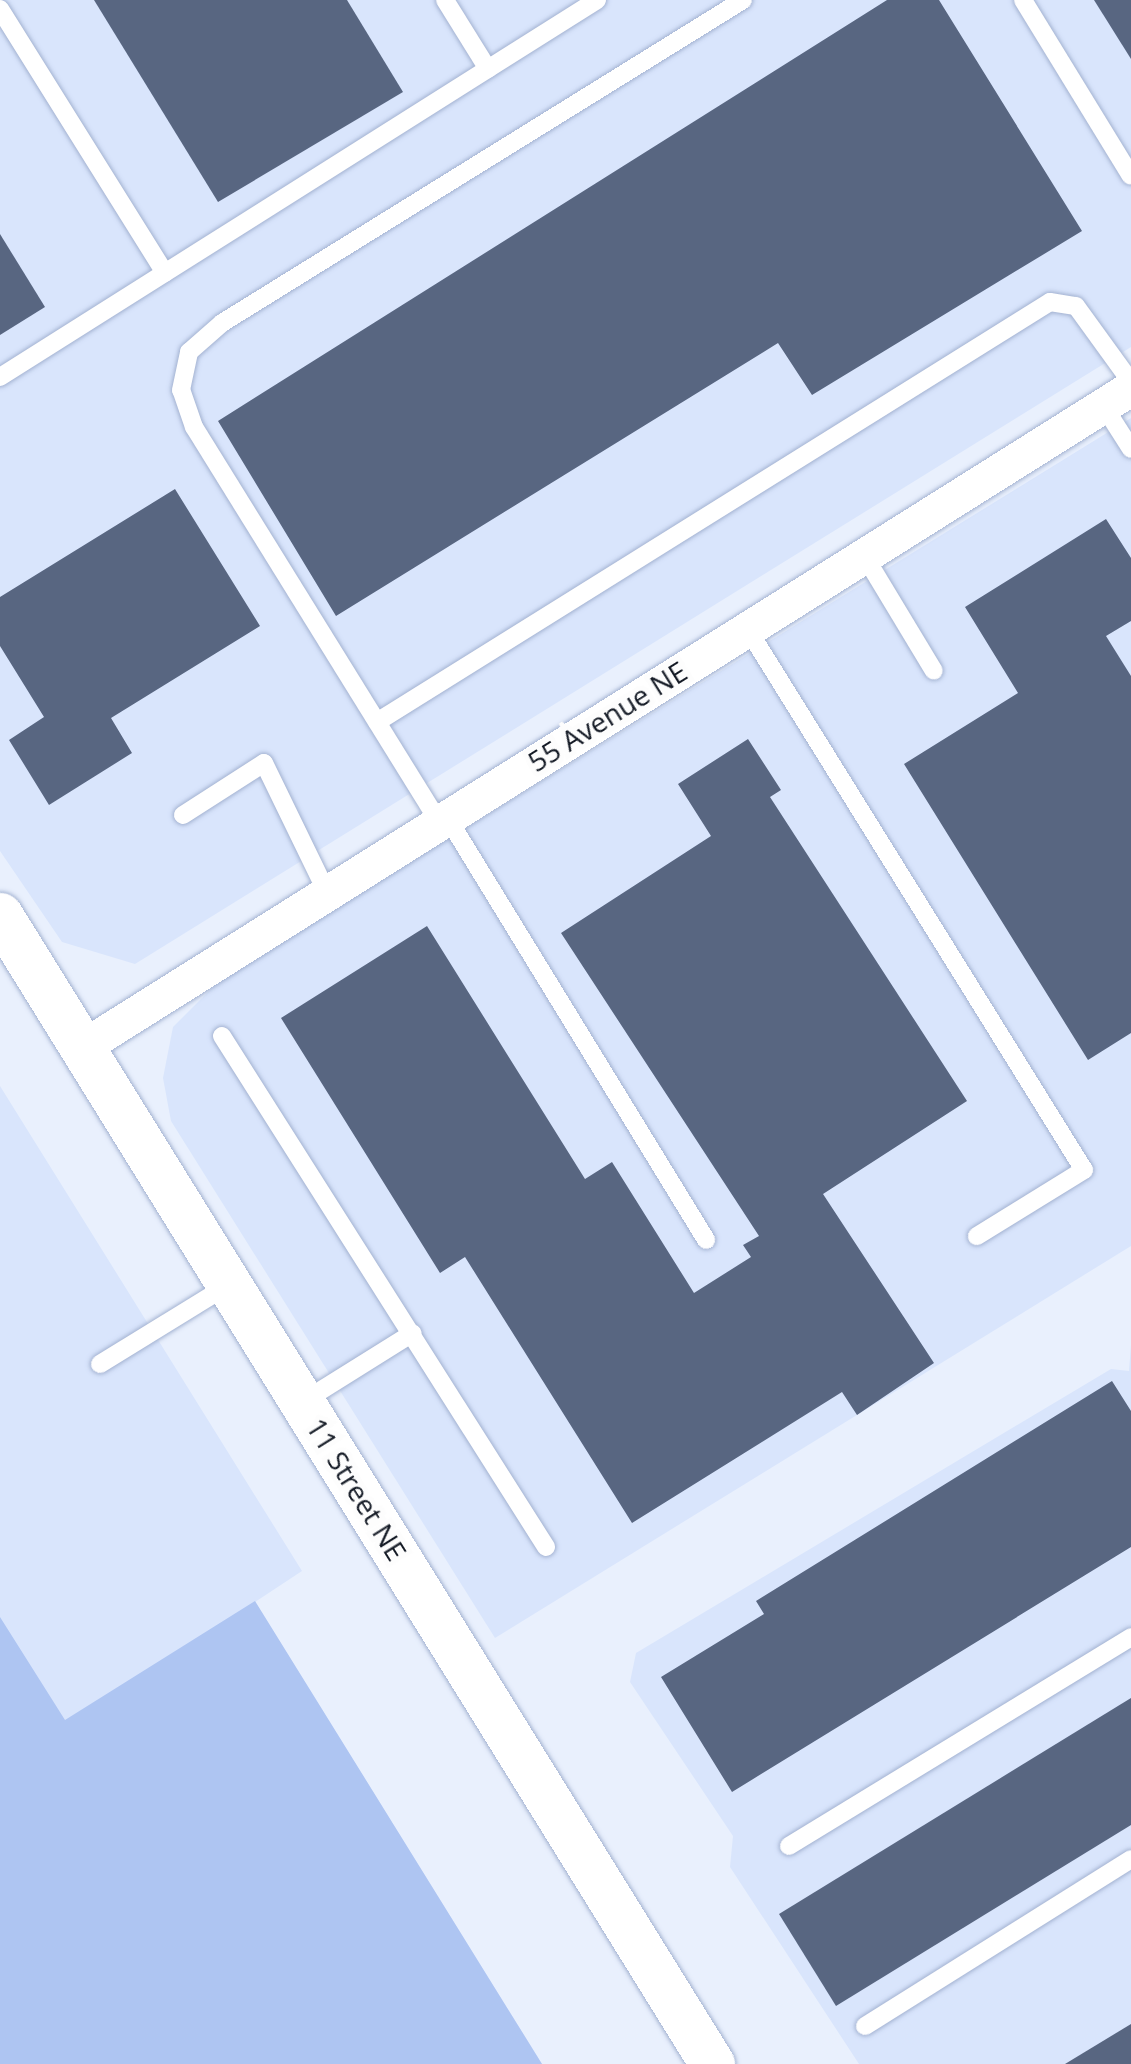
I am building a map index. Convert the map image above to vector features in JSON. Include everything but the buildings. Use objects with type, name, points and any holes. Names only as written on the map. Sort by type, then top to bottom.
[{"type":"street","name":"55 Avenue NE","points":[[84,1046],[1122,392]]},
{"type":"street","name":"11 Street NE","points":[[0,915],[712,2064]]},
{"type":"lane","points":[[445,0],[488,68]]},
{"type":"lane","points":[[0,377],[597,0]]},
{"type":"lane","points":[[706,1240],[194,428],[181,390],[189,352],[222,323],[743,0]]},
{"type":"lane","points":[[1022,0],[1131,176]]},
{"type":"lane","points":[[0,9],[165,273]]},
{"type":"lane","points":[[377,722],[1050,302],[1076,306],[1122,392],[1131,449]]},
{"type":"lane","points":[[864,555],[934,671]]},
{"type":"lane","points":[[747,628],[1084,1170],[977,1236]]},
{"type":"lane","points":[[183,815],[264,762],[327,893]]},
{"type":"lane","points":[[222,1036],[546,1547]]},
{"type":"lane","points":[[100,1364],[231,1284]]},
{"type":"lane","points":[[303,1401],[412,1333]]},
{"type":"lane","points":[[789,1846],[1131,1637]]},
{"type":"lane","points":[[865,2026],[1131,1860]]},
{"type":"shaded area","points":[[0,0],[1131,0],[1131,347],[135,964],[62,942],[0,851]]},
{"type":"shaded area","points":[[1131,418],[1131,1246],[495,1638],[171,1121],[163,1078],[173,1027],[220,980]]},
{"type":"shaded area","points":[[0,1086],[302,1571],[255,1602],[542,2064],[0,2064]]},
{"type":"shaded area","points":[[1131,1345],[1131,2064],[859,2064],[730,1867],[733,1836],[630,1682],[636,1653],[1111,1369],[1129,1371]]},
{"type":"shaded area","points":[[255,1601],[542,2064],[0,2064],[0,1617],[65,1720]]}]
